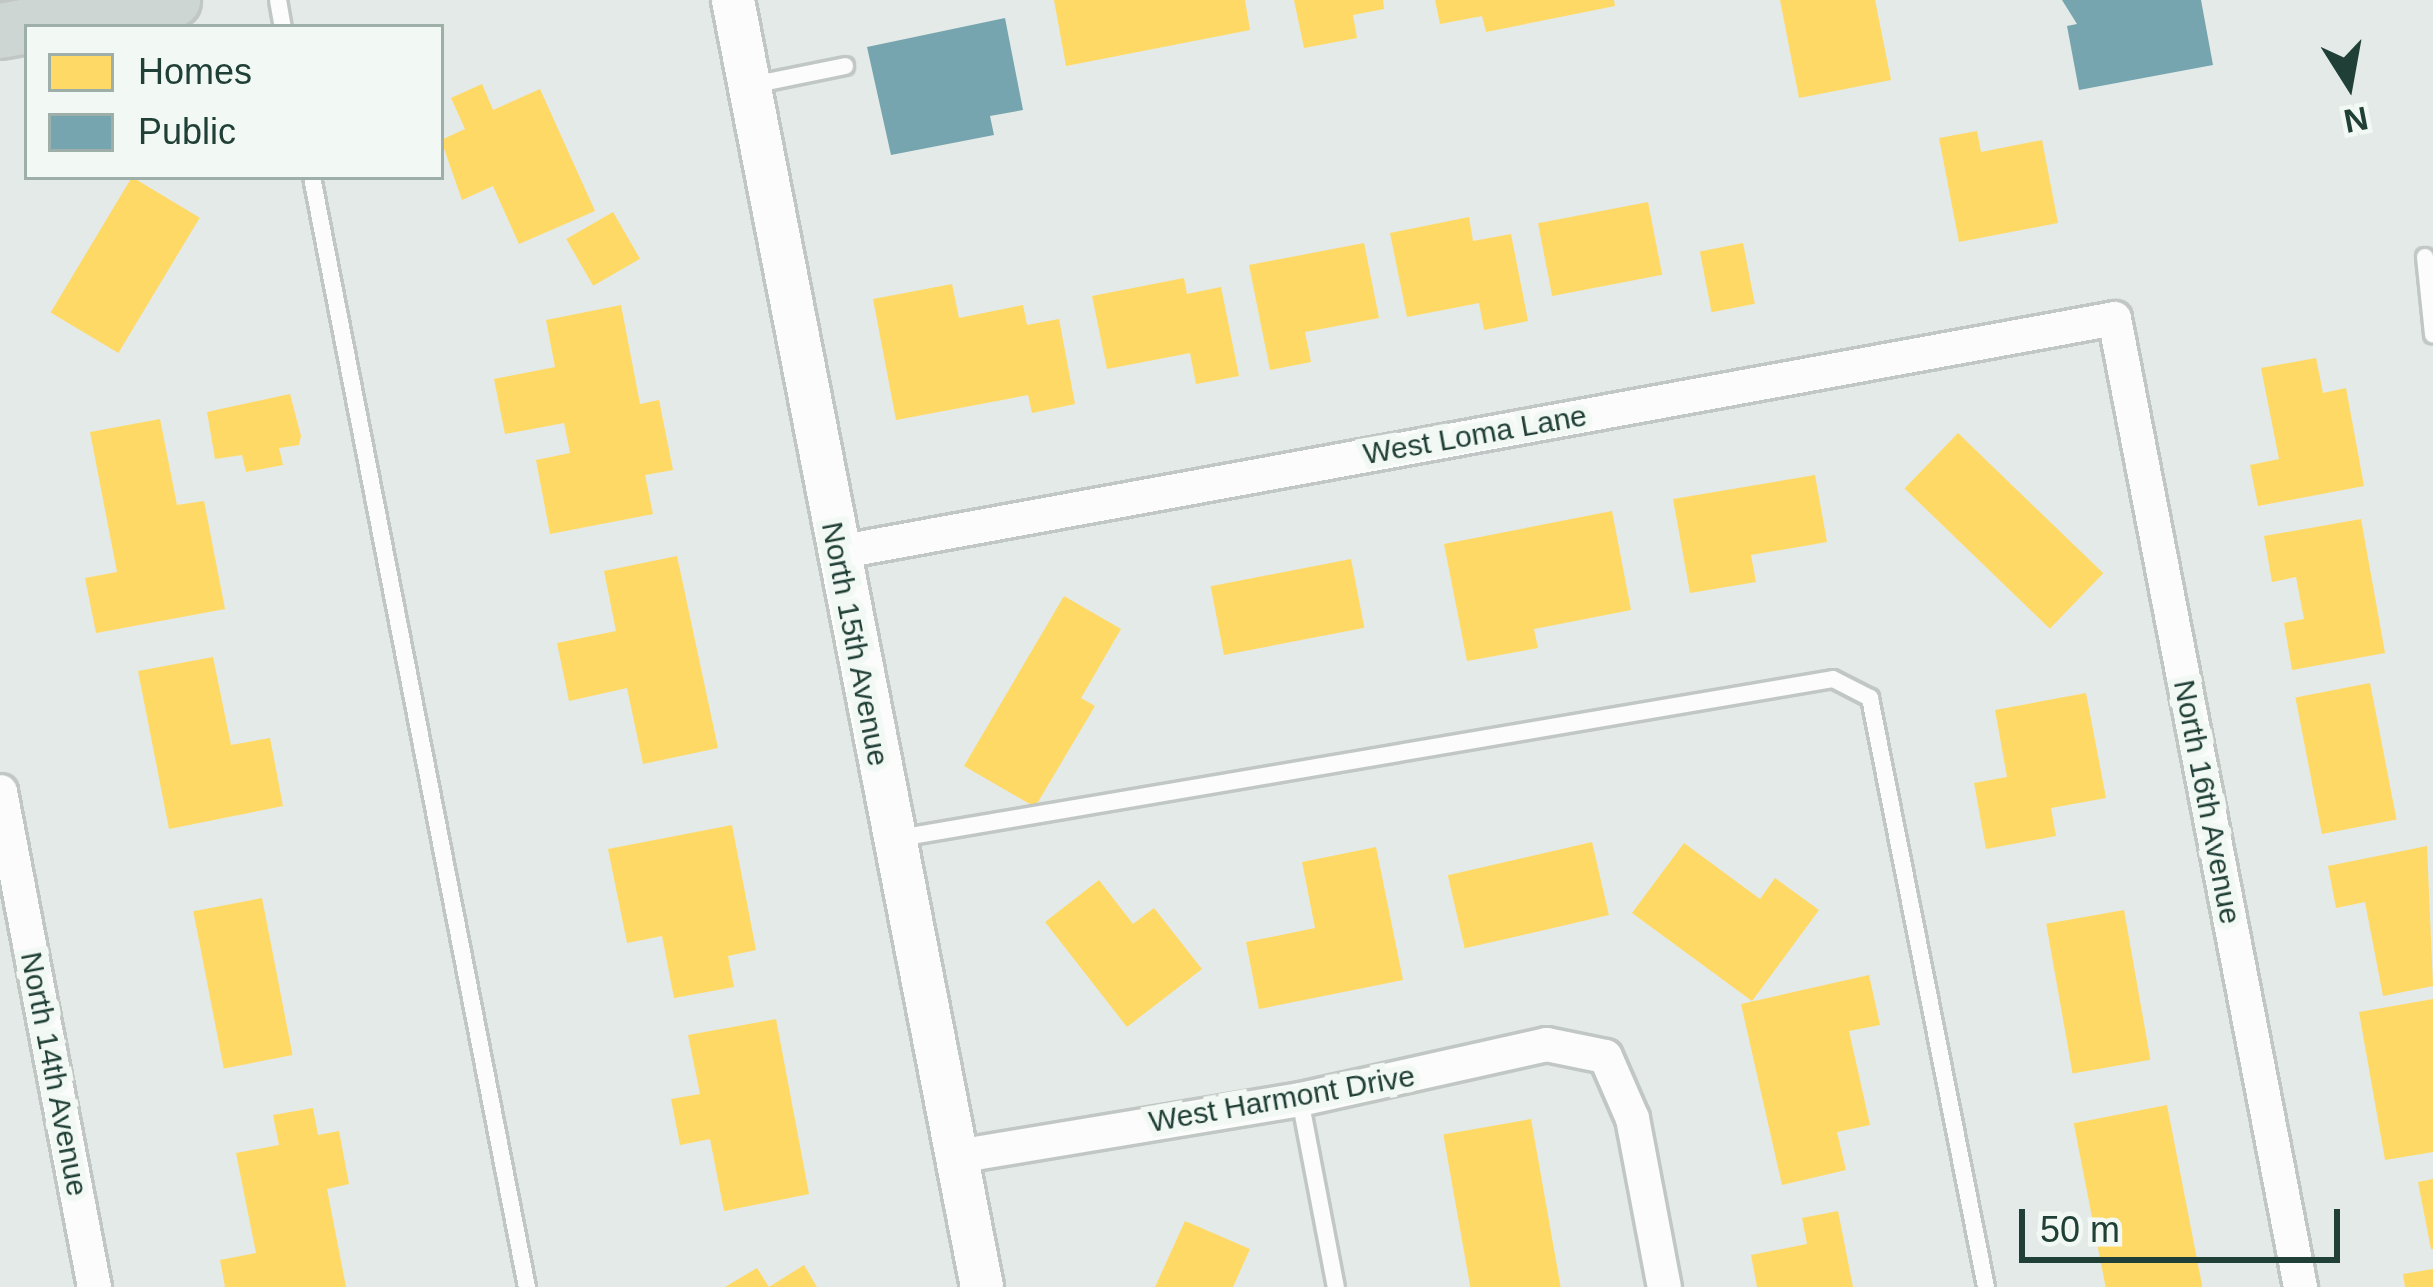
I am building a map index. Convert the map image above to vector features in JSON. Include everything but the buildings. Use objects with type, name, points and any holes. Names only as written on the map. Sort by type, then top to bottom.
[{"type":"main road","points":[[39,24],[173,0]]},
{"type":"street","name":"North 15th Avenue","points":[[734,0],[982,1287]]},
{"type":"street","name":"West Loma Lane","points":[[837,552],[2114,318]]},
{"type":"street","name":"North 16th Avenue","points":[[2114,318],[2300,1287]]},
{"type":"street","name":"North 14th Avenue","points":[[0,790],[94,1287]]},
{"type":"street","name":"West Harmont Drive","points":[[956,1156],[1300,1099],[1546,1044],[1605,1056],[1632,1118],[1664,1287]]},
{"type":"lane","points":[[749,86],[845,66]]},
{"type":"lane","points":[[313,180],[527,1287]]},
{"type":"lane","points":[[2425,257],[2433,335]]},
{"type":"lane","points":[[893,839],[1833,680],[1870,698],[1986,1287]]},
{"type":"lane","points":[[1300,1099],[1336,1287]]}]
